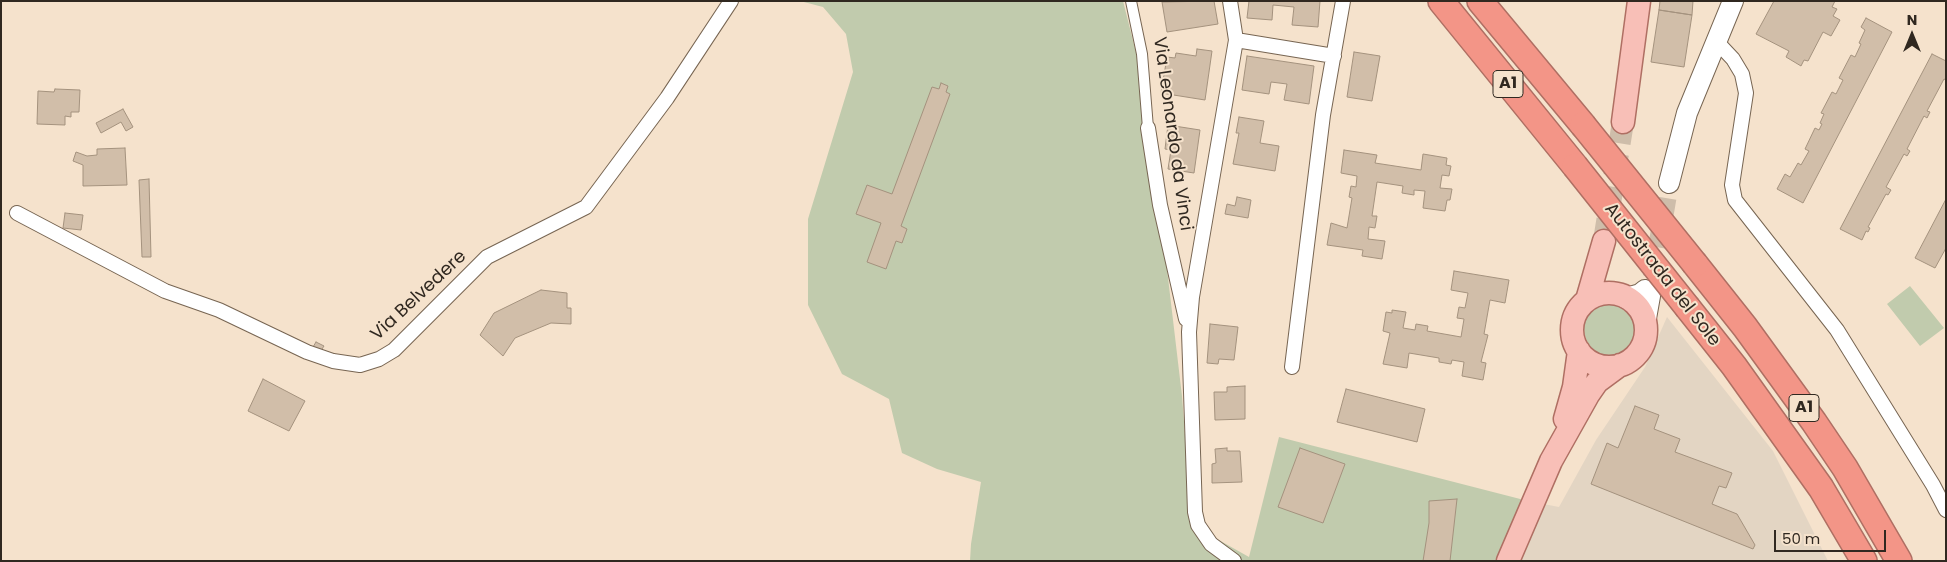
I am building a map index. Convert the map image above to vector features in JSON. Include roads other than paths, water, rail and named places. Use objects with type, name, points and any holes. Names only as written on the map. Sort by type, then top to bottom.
[{"type":"highway","name":"Autostrada del Sole","points":[[1441,1],[1734,366],[1821,488],[1864,561]]},
{"type":"highway","name":"Autostrada del Sole","points":[[1480,1],[1583,125],[1745,327],[1845,468],[1899,561]]},
{"type":"main road","points":[[1623,122],[1639,1]]},
{"type":"main road","points":[[1669,183],[1687,113],[1733,1]]},
{"type":"main road","points":[[1508,561],[1552,461],[1588,395],[1597,382],[1631,359],[1640,349],[1645,337],[1645,324],[1637,306],[1635,295],[1606,270],[1604,246],[1587,300],[1578,310],[1572,328],[1574,340],[1579,351],[1588,360],[1600,366],[1620,365]]},
{"type":"main road","points":[[1587,300],[1603,294],[1635,295]]},
{"type":"main road","points":[[1552,461],[1574,387],[1579,351]]},
{"type":"street","name":"Via Belvedere","points":[[16,213],[165,291],[218,310],[308,352],[333,361],[360,365],[394,350],[487,257],[586,207],[668,98],[731,1]]},
{"type":"street","name":"Via Leonardo da Vinci","points":[[1131,1],[1142,54],[1148,128],[1160,205],[1189,332]]},
{"type":"street","name":"Via Leonardo da Vinci","points":[[1230,1],[1236,40],[1192,297],[1189,332],[1195,512],[1198,525],[1211,544],[1234,561]]},
{"type":"street","points":[[1292,367],[1323,115],[1343,1]]},
{"type":"street","points":[[1236,40],[1334,56]]},
{"type":"street","points":[[1717,42],[1733,59],[1742,74],[1746,93],[1732,185],[1735,200],[1837,330],[1933,485],[1946,510]]},
{"type":"tunnel","points":[[1604,241],[1623,122]]},
{"type":"tunnel","points":[[1653,277],[1669,183]]}]
